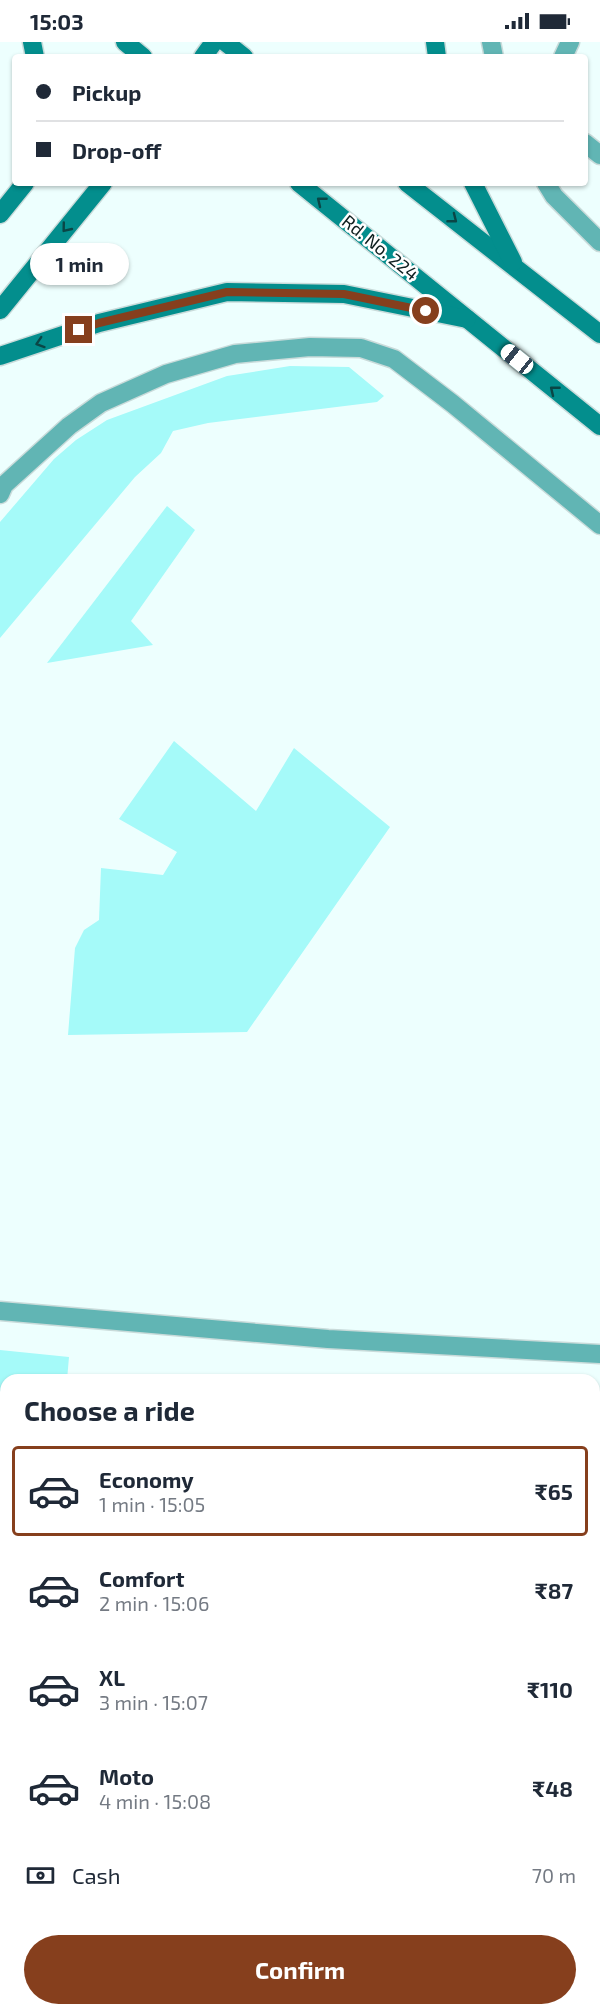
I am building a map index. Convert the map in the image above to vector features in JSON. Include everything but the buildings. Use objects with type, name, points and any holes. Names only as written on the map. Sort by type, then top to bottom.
[{"type":"main road","points":[[225,42],[240,54]]},
{"type":"main road","points":[[0,214],[22,186]]},
{"type":"main road","points":[[0,310],[101,186]]},
{"type":"main road","name":"Rd. No. 224","points":[[303,186],[600,426]]},
{"type":"main road","points":[[411,186],[600,334]]},
{"type":"main road","points":[[474,186],[515,267]]},
{"type":"main road","points":[[0,356],[99,323],[227,292],[344,294],[467,319]]},
{"type":"street","points":[[588,145],[600,155]]},
{"type":"street","points":[[548,186],[554,196],[600,242]]},
{"type":"street","points":[[0,494],[4,485],[69,426],[101,403],[166,374],[235,354],[310,347],[361,348],[394,359],[453,404],[600,525]]},
{"type":"street","points":[[0,1311],[328,1339],[600,1354]]},
{"type":"shaded area","points":[[290,366],[349,367],[384,396],[377,402],[208,423],[173,431],[161,453],[135,477],[0,638],[0,522],[54,459],[76,440],[107,420],[227,376]]},
{"type":"shaded area","points":[[167,506],[195,530],[131,621],[153,645],[47,663]]},
{"type":"shaded area","points":[[174,741],[256,811],[294,748],[390,827],[247,1032],[68,1035],[75,948],[84,930],[99,920],[101,868],[163,875],[177,852],[119,819]]},
{"type":"shaded area","points":[[0,1350],[69,1357],[68,1374],[0,1374]]},
{"type":"route","points":[[79,330],[99,323],[227,292],[344,294],[426,311]]}]
